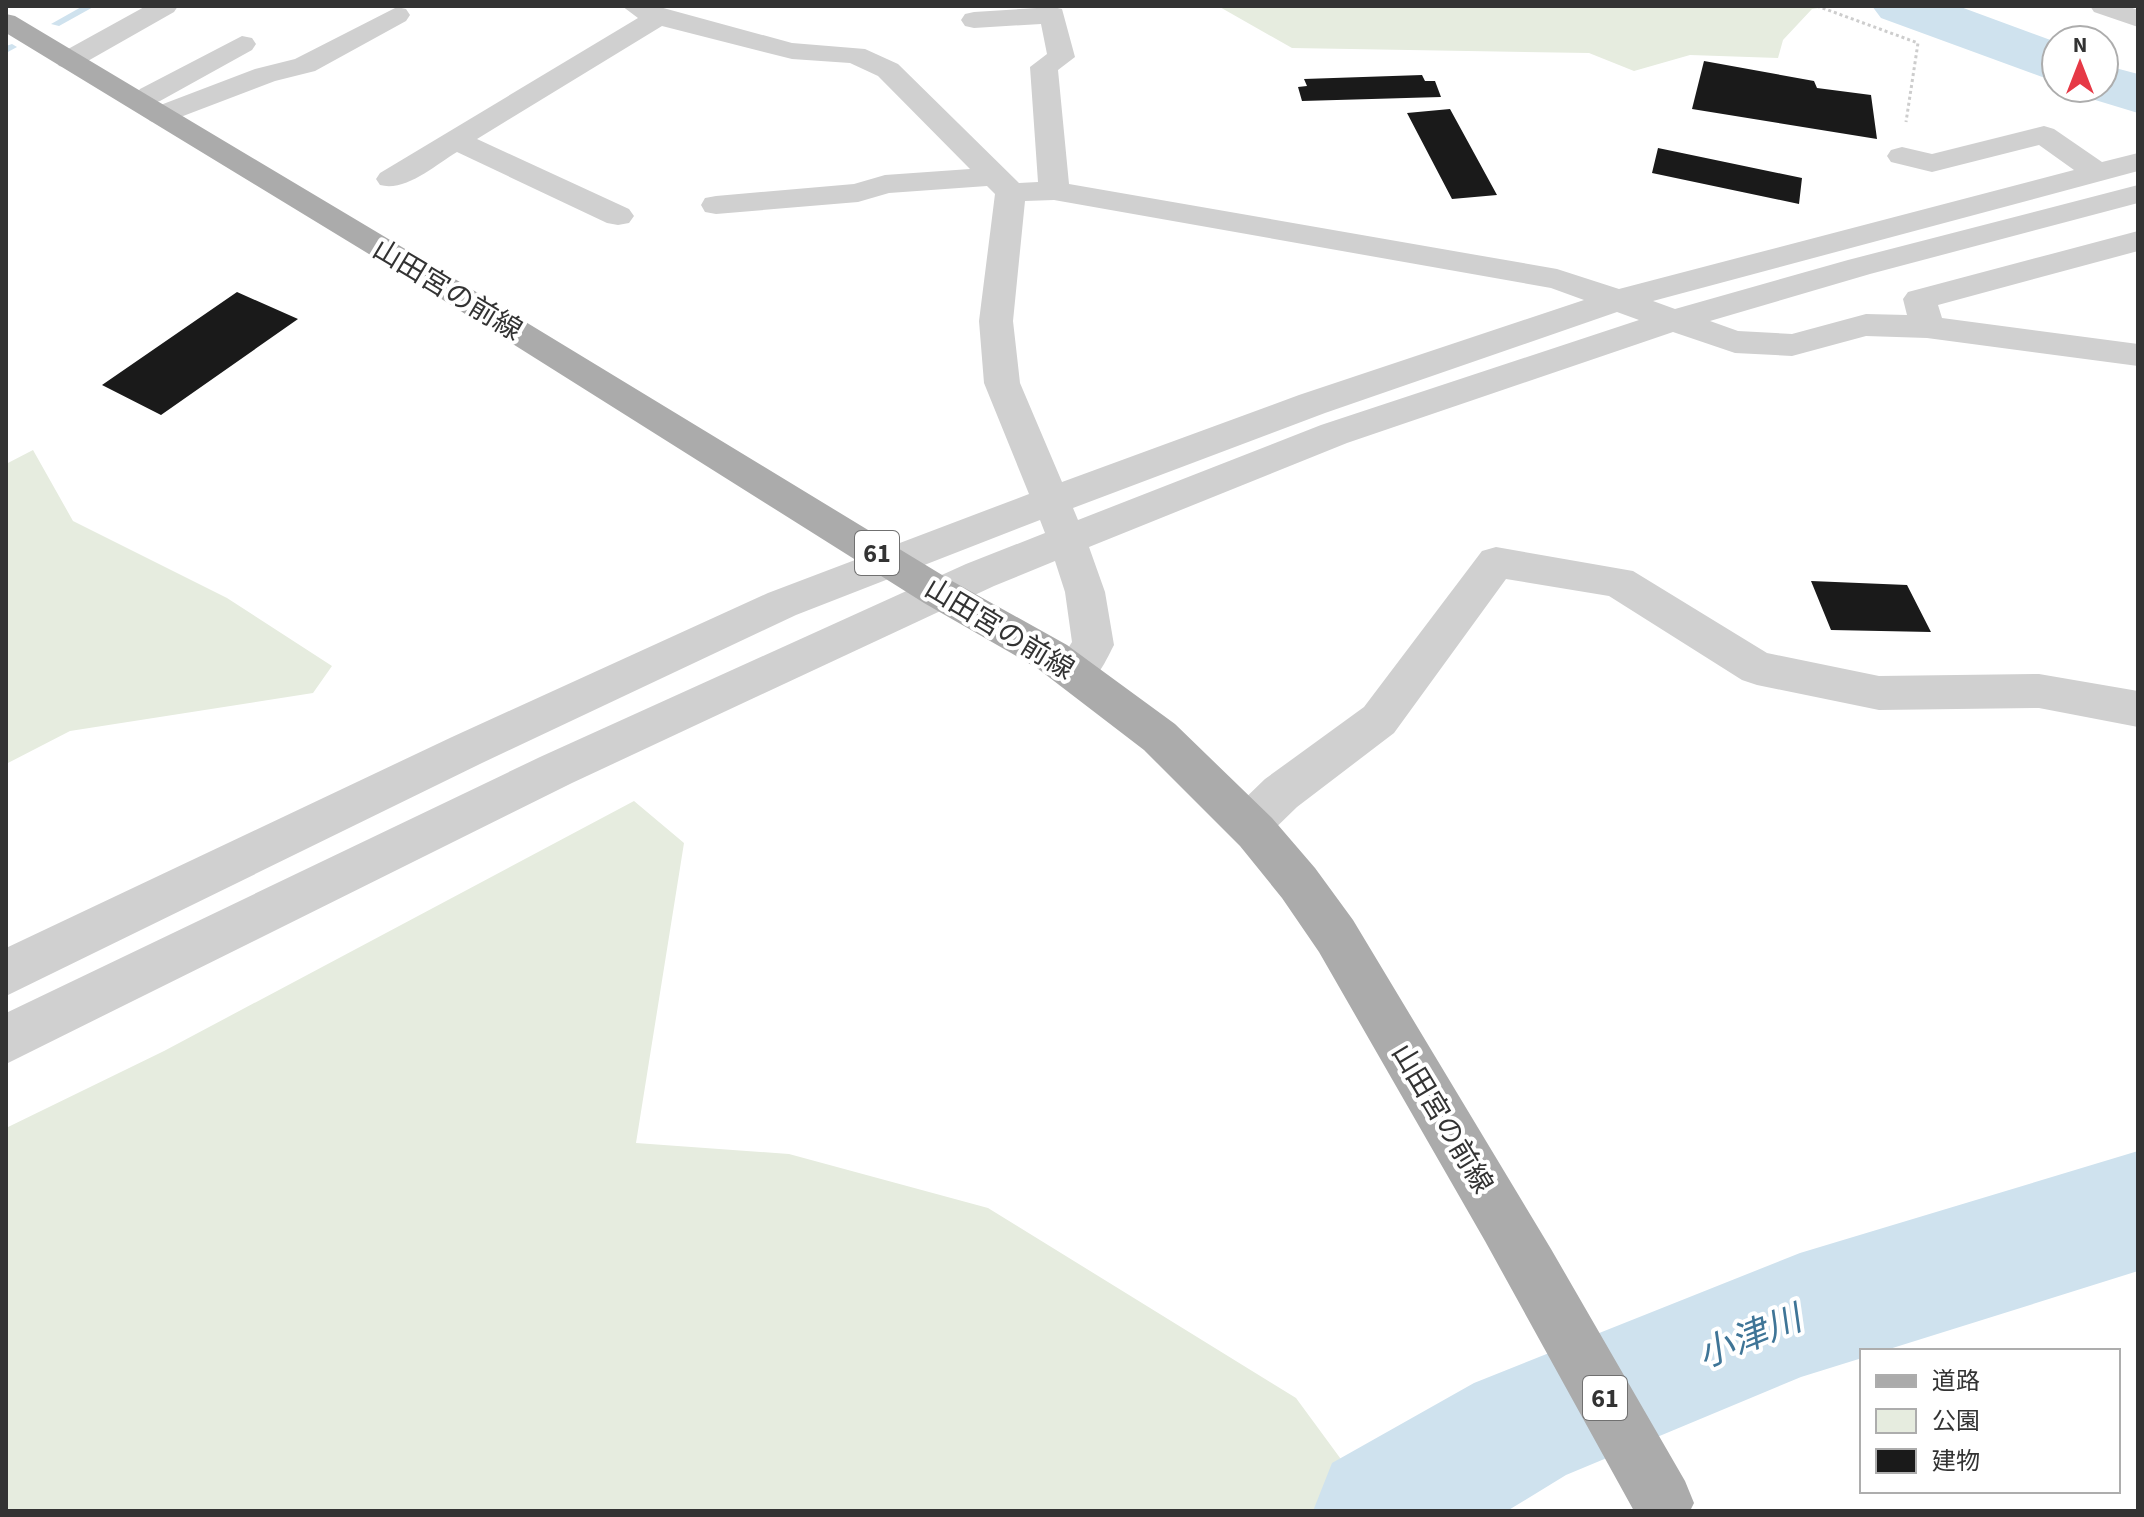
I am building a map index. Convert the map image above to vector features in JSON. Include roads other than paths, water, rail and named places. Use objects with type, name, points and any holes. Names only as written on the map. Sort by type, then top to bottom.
[{"type":"main road","name":"山田宮の前線","points":[[6,22],[416,269],[938,592],[971,607],[1075,671],[1170,748],[1250,823],[1336,936],[1547,1294],[1665,1507]]},
{"type":"street","points":[[69,60],[165,6]]},
{"type":"street","points":[[2103,6],[2138,19]]},
{"type":"street","points":[[391,179],[455,140],[646,11],[792,51],[855,55],[888,70],[1002,184],[996,321],[1002,383],[1067,540],[1085,592],[1093,645],[1075,671]]},
{"type":"street","points":[[150,108],[305,65],[397,15]]},
{"type":"street","points":[[974,20],[1053,15],[1061,57],[1044,67],[1054,191]]},
{"type":"street","points":[[150,108],[242,44]]},
{"type":"street","points":[[1902,156],[1932,163],[2044,135],[2098,173]]},
{"type":"street","points":[[455,140],[618,216]]},
{"type":"street","points":[[6,973],[467,750],[782,604],[889,561],[1312,404],[1622,299],[2138,162]]},
{"type":"street","points":[[716,205],[858,193],[885,184],[1002,184],[1557,279],[1622,299],[1671,321],[1735,342],[1792,345],[1866,325],[1927,327],[2138,355]]},
{"type":"street","points":[[6,1039],[556,770],[938,592],[1334,434],[1671,321],[1859,267],[2138,194]]},
{"type":"street","points":[[1927,327],[1920,299],[2138,241]]},
{"type":"street","points":[[1250,823],[1281,793],[1379,720],[1496,562],[1619,582],[1757,668],[1879,693],[2039,691],[2138,709]]},
{"type":"waterway","points":[[56,24],[90,6]]},
{"type":"waterway","points":[[1901,6],[2008,42],[2040,57]]},
{"type":"waterway","points":[[6,50],[12,47]]},
{"type":"waterway","points":[[2120,88],[2138,94]]},
{"type":"waterway","name":"小津川","points":[[1380,1511],[1520,1429],[1800,1315],[2138,1211]]}]
